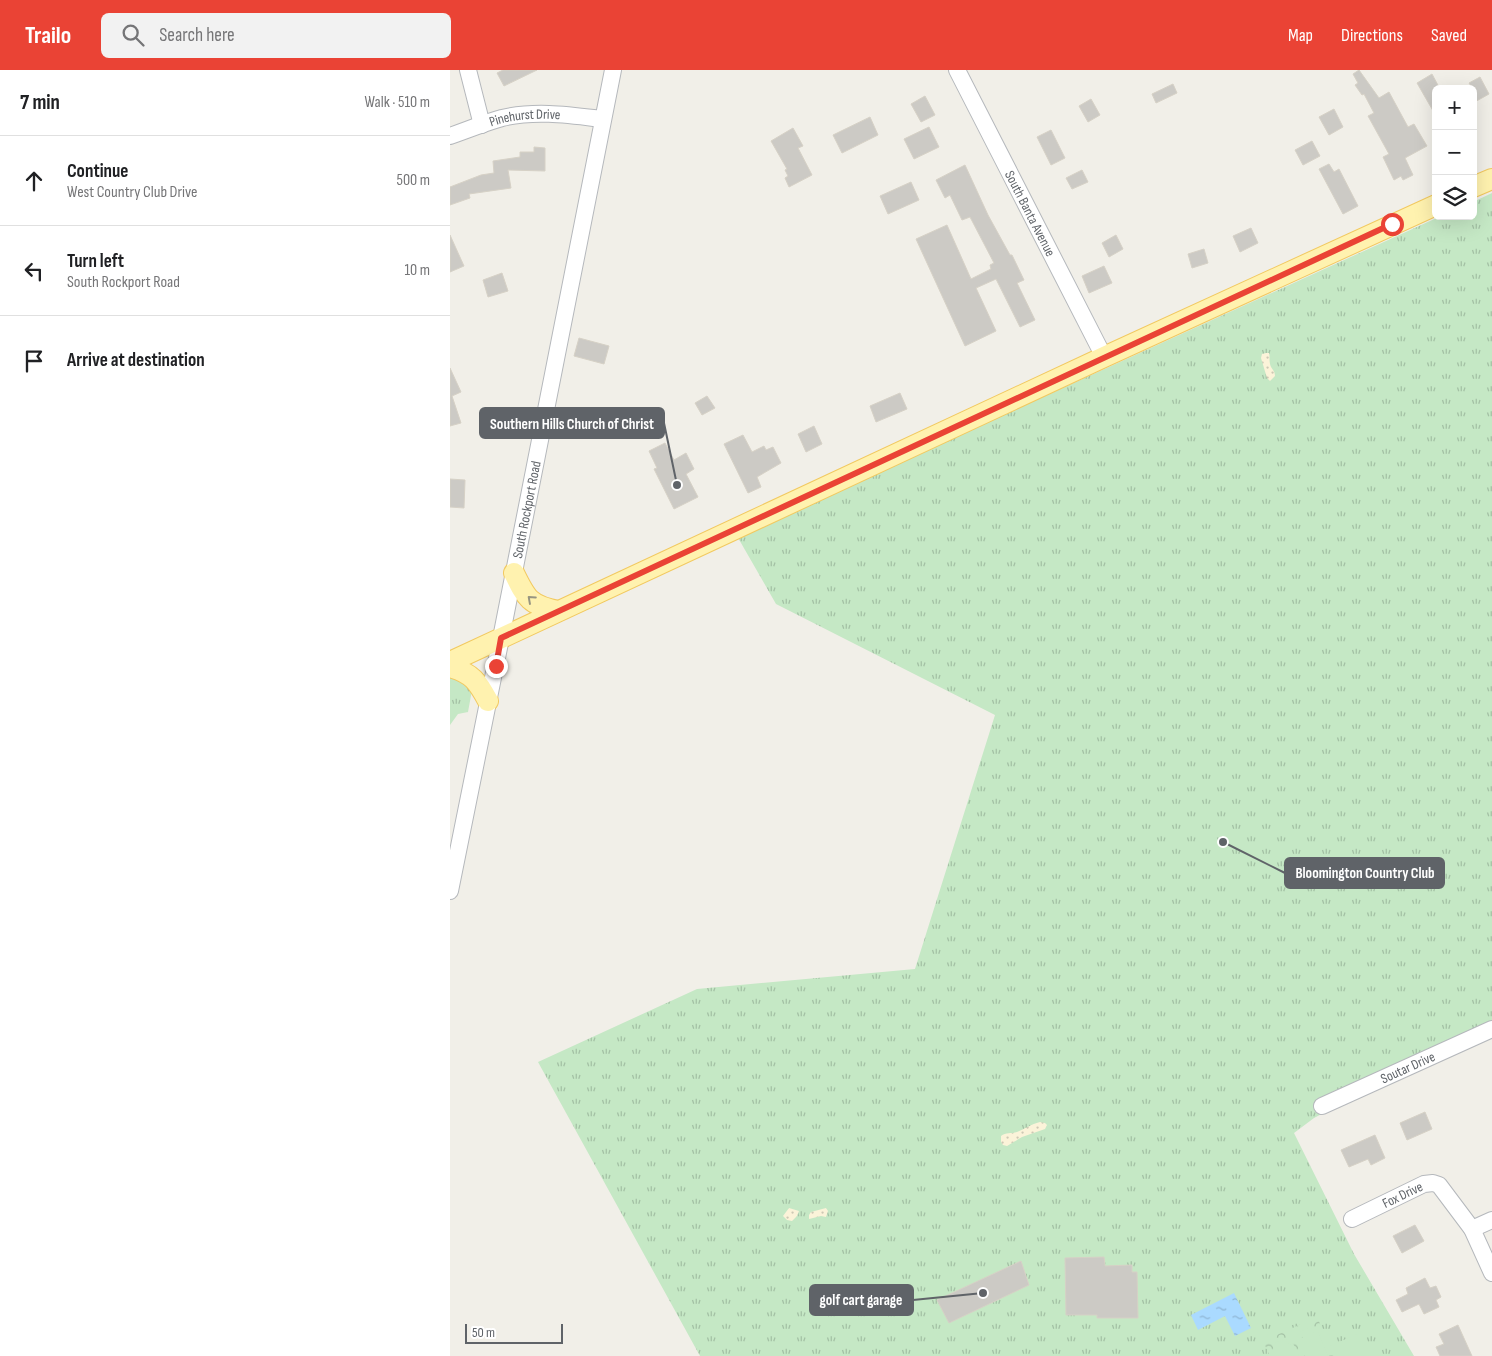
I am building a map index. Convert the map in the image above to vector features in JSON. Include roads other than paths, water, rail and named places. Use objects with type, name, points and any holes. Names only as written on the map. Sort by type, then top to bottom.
[{"type":"main road","points":[[1477,185],[1492,179]]},
{"type":"main road","points":[[450,662],[1104,357],[1432,207]]},
{"type":"main road","points":[[514,573],[529,600],[544,608],[559,611]]},
{"type":"main road","points":[[450,667],[469,674],[479,684],[488,701]]},
{"type":"street","points":[[468,70],[482,124]]},
{"type":"street","name":"South Rockport Road","points":[[450,891],[612,70]]},
{"type":"street","name":"South Banta Avenue","points":[[957,70],[1104,357]]},
{"type":"street","name":"Pinehurst Drive","points":[[450,136],[503,118],[546,113],[602,119]]},
{"type":"street","name":"Soutar Drive","points":[[1322,1106],[1492,1028]]},
{"type":"street","name":"Fox Drive","points":[[1352,1219],[1424,1184],[1433,1183],[1439,1185],[1472,1230]]},
{"type":"street","points":[[1492,1220],[1472,1230],[1492,1273]]},
{"type":"water","points":[[1234,1293],[1251,1328],[1235,1336],[1225,1316],[1198,1330],[1191,1315]]},
{"type":"place","name":"Southern Hills Church of Christ","points":[[677,485]]},
{"type":"place","name":"Bloomington Country Club","points":[[1223,842]]},
{"type":"place","name":"golf cart garage","points":[[983,1293]]}]
